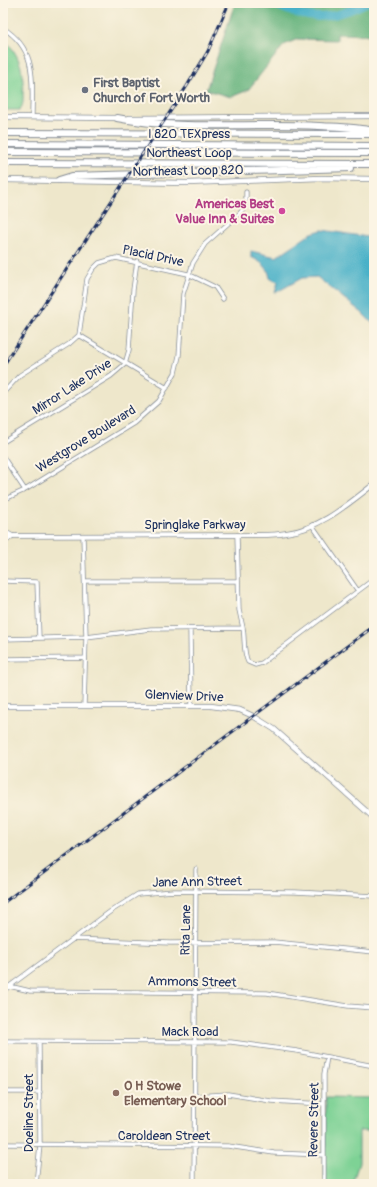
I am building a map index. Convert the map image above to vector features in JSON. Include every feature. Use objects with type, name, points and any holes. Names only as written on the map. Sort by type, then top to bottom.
[{"type":"highway","points":[[117,118],[135,121],[180,124],[295,125],[362,128],[374,131]]},
{"type":"highway","name":"Northeast Loop","points":[[3,133],[374,134]]},
{"type":"highway","name":"I 820 TEXpress","points":[[3,144],[374,146]]},
{"type":"highway","name":"I 820 TEXpress","points":[[3,152],[374,153]]},
{"type":"highway","name":"Northeast Loop","points":[[3,163],[371,164]]},
{"type":"highway","points":[[59,180],[72,176],[358,168],[371,164]]},
{"type":"main road","points":[[3,117],[117,118],[374,116]]},
{"type":"main road","name":"Northeast Loop 820","points":[[3,180],[59,180],[180,184],[321,178],[374,179]]},
{"type":"main road","points":[[3,531],[12,536],[3,543]]},
{"type":"main road","name":"Glenview Drive","points":[[3,706],[224,707],[253,716],[274,729],[374,818]]},
{"type":"street","points":[[3,28],[15,37],[23,48],[31,65],[32,117]]},
{"type":"street","name":"Westgrove Boulevard","points":[[3,500],[25,490],[134,423],[159,401],[175,373],[179,356],[183,294],[188,274],[193,262],[205,244],[240,213],[246,205],[246,192]]},
{"type":"street","name":"Placid Drive","points":[[79,335],[84,291],[92,269],[99,263],[116,258],[137,261],[188,274],[216,287],[223,299]]},
{"type":"street","name":"Mirror Lake Drive","points":[[3,442],[111,376],[125,364],[129,350],[133,290],[137,261]]},
{"type":"street","points":[[3,393],[20,375],[69,344],[79,335],[167,388]]},
{"type":"street","points":[[3,458],[25,490]]},
{"type":"street","name":"Springlake Parkway","points":[[3,536],[237,535],[287,533],[312,525],[329,517],[374,484]]},
{"type":"street","points":[[312,525],[358,591]]},
{"type":"street","points":[[237,535],[237,581],[239,610],[245,639],[246,657],[248,662],[255,665],[262,663],[374,580]]},
{"type":"street","points":[[83,536],[86,637],[84,706]]},
{"type":"street","points":[[85,581],[237,581]]},
{"type":"street","points":[[3,582],[37,582],[39,638]]},
{"type":"street","points":[[3,639],[86,637],[151,629],[243,628]]},
{"type":"street","points":[[190,629],[191,706]]},
{"type":"street","points":[[3,659],[85,658]]},
{"type":"street","name":"Rita Lane","points":[[194,1184],[196,869]]},
{"type":"street","name":"Jane Ann Street","points":[[3,991],[73,939],[138,894],[151,892],[197,891],[295,892],[374,896]]},
{"type":"street","points":[[73,939],[196,943],[274,942],[374,952]]},
{"type":"street","name":"Ammons Street","points":[[9,986],[30,991],[268,994],[348,1006],[374,1008]]},
{"type":"street","name":"Mack Road","points":[[3,1041],[244,1043],[374,1066]]},
{"type":"street","name":"Doeline Street","points":[[36,1184],[40,1145],[39,1041]]},
{"type":"street","name":"Revere Street","points":[[324,1184],[324,1074],[327,1057]]},
{"type":"street","points":[[3,1092],[40,1092]]},
{"type":"street","points":[[194,1096],[228,1094],[271,1101],[324,1104]]},
{"type":"street","name":"Caroldean Street","points":[[3,1144],[228,1146],[274,1153],[324,1155]]},
{"type":"green space","points":[[235,3],[374,3],[374,35],[337,34],[337,40],[298,39],[284,45],[248,90],[231,97],[206,90]]},
{"type":"green space","points":[[3,39],[13,50],[22,70],[23,100],[22,106],[19,110],[3,110]]},
{"type":"green space","points":[[326,1097],[374,1098],[374,1131],[359,1131],[359,1163],[352,1184],[325,1184]]},
{"type":"water","points":[[322,230],[374,238],[374,325],[361,312],[317,277],[302,278],[275,293],[278,282],[270,279],[268,271],[264,265],[251,257],[251,251],[276,257],[312,233]]},
{"type":"waterway","points":[[125,3],[148,3]]},
{"type":"waterway","points":[[272,3],[297,14],[319,17],[341,13],[366,3]]},
{"type":"railway","points":[[3,366],[187,86],[208,51],[229,3]]},
{"type":"railway","points":[[3,903],[374,626]]},
{"type":"place","name":"First Baptist Church of Fort Worth","points":[[85,90]]},
{"type":"place","name":"Americas Best Value Inn & Suites","points":[[282,211]]},
{"type":"place","name":"O H Stowe Elementary School","points":[[116,1093]]}]
